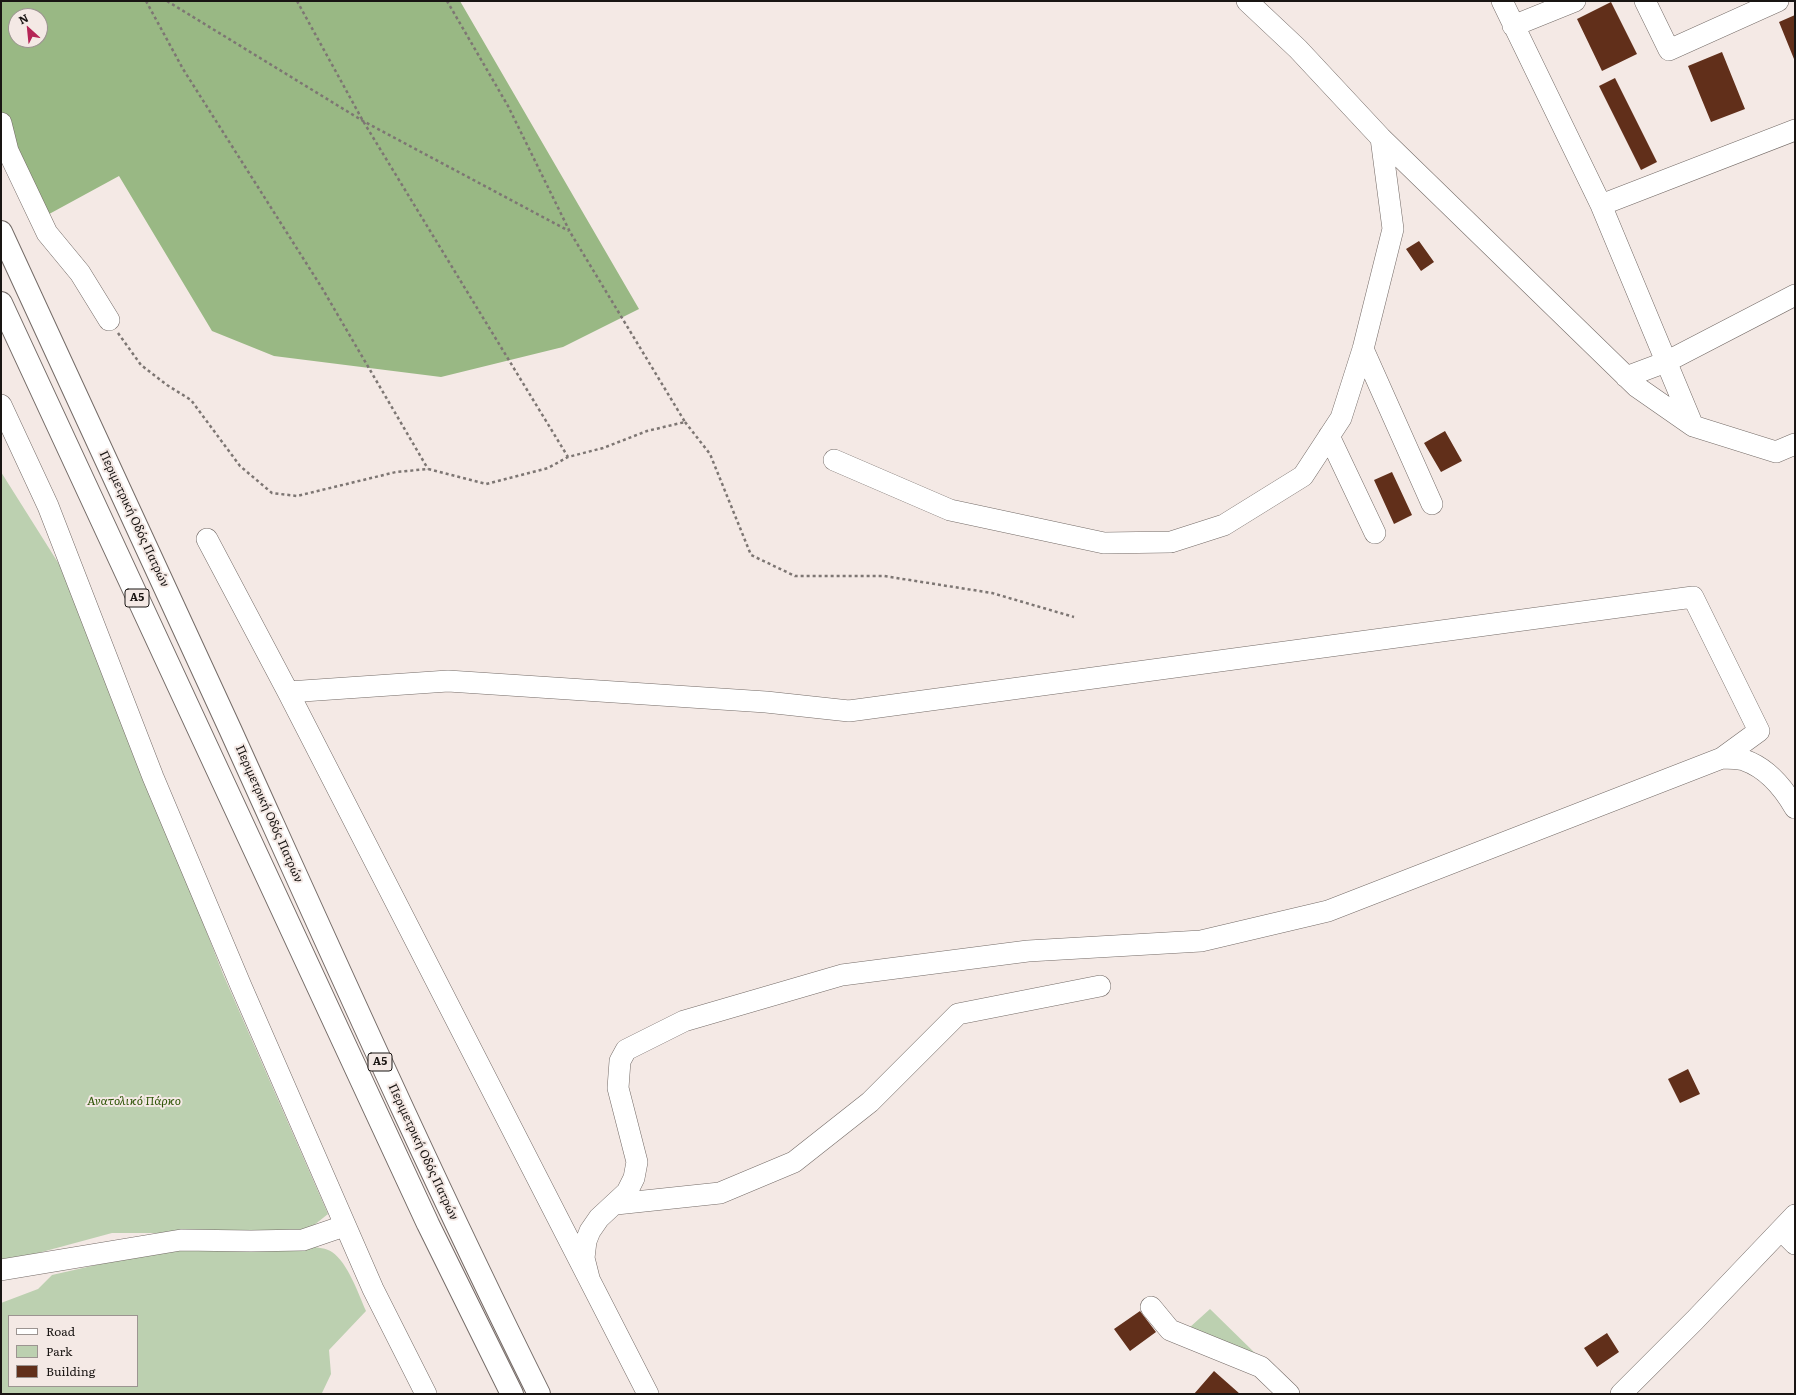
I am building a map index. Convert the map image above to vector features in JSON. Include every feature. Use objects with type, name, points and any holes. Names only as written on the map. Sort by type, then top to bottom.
[{"type":"highway","name":"Περιμετρική Οδός Πατρών","points":[[1,232],[229,726],[384,1070],[494,1303],[539,1394]]},
{"type":"highway","name":"Α5","points":[[1,303],[428,1224],[512,1394]]},
{"type":"street","points":[[1247,1],[1298,49],[1381,138],[1637,388],[1693,426],[1776,452],[1795,444]]},
{"type":"street","points":[[1502,1],[1601,205],[1693,426]]},
{"type":"street","points":[[1513,26],[1575,1]]},
{"type":"street","points":[[1645,1],[1669,50],[1778,1]]},
{"type":"street","points":[[1,123],[8,151],[47,233],[80,273],[108,320]]},
{"type":"street","points":[[1601,205],[1795,130]]},
{"type":"street","points":[[834,460],[950,510],[1104,543],[1171,542],[1224,525],[1303,476],[1341,418],[1363,349],[1393,229],[1381,138]]},
{"type":"street","points":[[1626,377],[1666,362],[1795,295]]},
{"type":"street","points":[[1363,349],[1432,504]]},
{"type":"street","points":[[1,405],[48,506],[80,585],[153,777],[344,1226],[373,1289],[426,1394]]},
{"type":"street","points":[[1329,436],[1375,533]]},
{"type":"street","points":[[207,539],[288,692],[648,1394]]},
{"type":"street","points":[[288,692],[448,681],[766,702],[849,711],[1693,597],[1759,731],[1722,758],[1328,911],[1201,941],[1028,951],[842,975],[684,1021],[626,1050],[620,1061],[618,1088],[637,1162],[634,1178],[628,1192],[616,1204],[598,1218],[586,1241],[584,1258],[589,1278]]},
{"type":"street","points":[[1722,758],[1744,760],[1770,774],[1788,795],[1795,808]]},
{"type":"street","points":[[616,1204],[720,1193],[794,1162],[870,1102],[958,1014],[1100,986]]},
{"type":"street","points":[[1622,1394],[1705,1311],[1795,1215]]},
{"type":"street","points":[[1,1270],[181,1240],[303,1240],[344,1226]]},
{"type":"street","points":[[1781,1230],[1795,1244]]},
{"type":"street","points":[[1151,1307],[1170,1330],[1261,1367],[1288,1394]]},
{"type":"path","points":[[146,1],[183,69],[322,288],[428,469]]},
{"type":"path","points":[[167,1],[363,121],[570,232]]},
{"type":"path","points":[[297,1],[363,121],[568,457]]},
{"type":"path","points":[[447,1],[508,106],[570,232],[685,422],[710,454],[751,555],[795,576],[884,576],[992,593],[1074,616]]},
{"type":"path","points":[[108,320],[141,365],[166,385],[191,400],[240,466],[272,493],[297,496],[396,472],[428,469],[486,484],[548,468],[568,457],[603,448],[647,431],[685,422]]},
{"type":"green space","points":[[1,1],[460,1],[639,309],[563,347],[441,377],[274,356],[212,331],[119,176],[40,219],[1,123]]},
{"type":"green space","name":"Ανατολικό Πάρκο","points":[[1,472],[69,580],[223,974],[328,1214],[304,1233],[112,1233],[1,1263]]},
{"type":"green space","points":[[180,1246],[311,1246],[332,1252],[338,1257],[348,1271],[366,1311],[329,1350],[331,1374],[322,1393],[1,1394],[1,1303],[38,1289],[52,1275]]},
{"type":"green space","points":[[1210,1309],[1258,1356],[1189,1328]]},
{"type":"building","points":[[1611,2],[1637,54],[1602,71],[1577,19]]},
{"type":"building","points":[[1795,15],[1795,59],[1794,59],[1779,22]]},
{"type":"building","points":[[1722,52],[1745,109],[1711,122],[1688,66]]},
{"type":"building","points":[[1615,78],[1657,162],[1641,170],[1599,86]]},
{"type":"building","points":[[1419,241],[1434,262],[1421,271],[1406,249]]},
{"type":"building","points":[[1445,431],[1462,461],[1441,472],[1424,443]]},
{"type":"building","points":[[1392,472],[1412,515],[1394,524],[1374,480]]},
{"type":"building","points":[[1688,1069],[1700,1094],[1680,1103],[1668,1079]]},
{"type":"building","points":[[1140,1311],[1156,1332],[1130,1351],[1114,1329]]},
{"type":"building","points":[[1607,1333],[1619,1352],[1597,1367],[1584,1348]]},
{"type":"building","points":[[1214,1371],[1240,1394],[1194,1394]]}]
